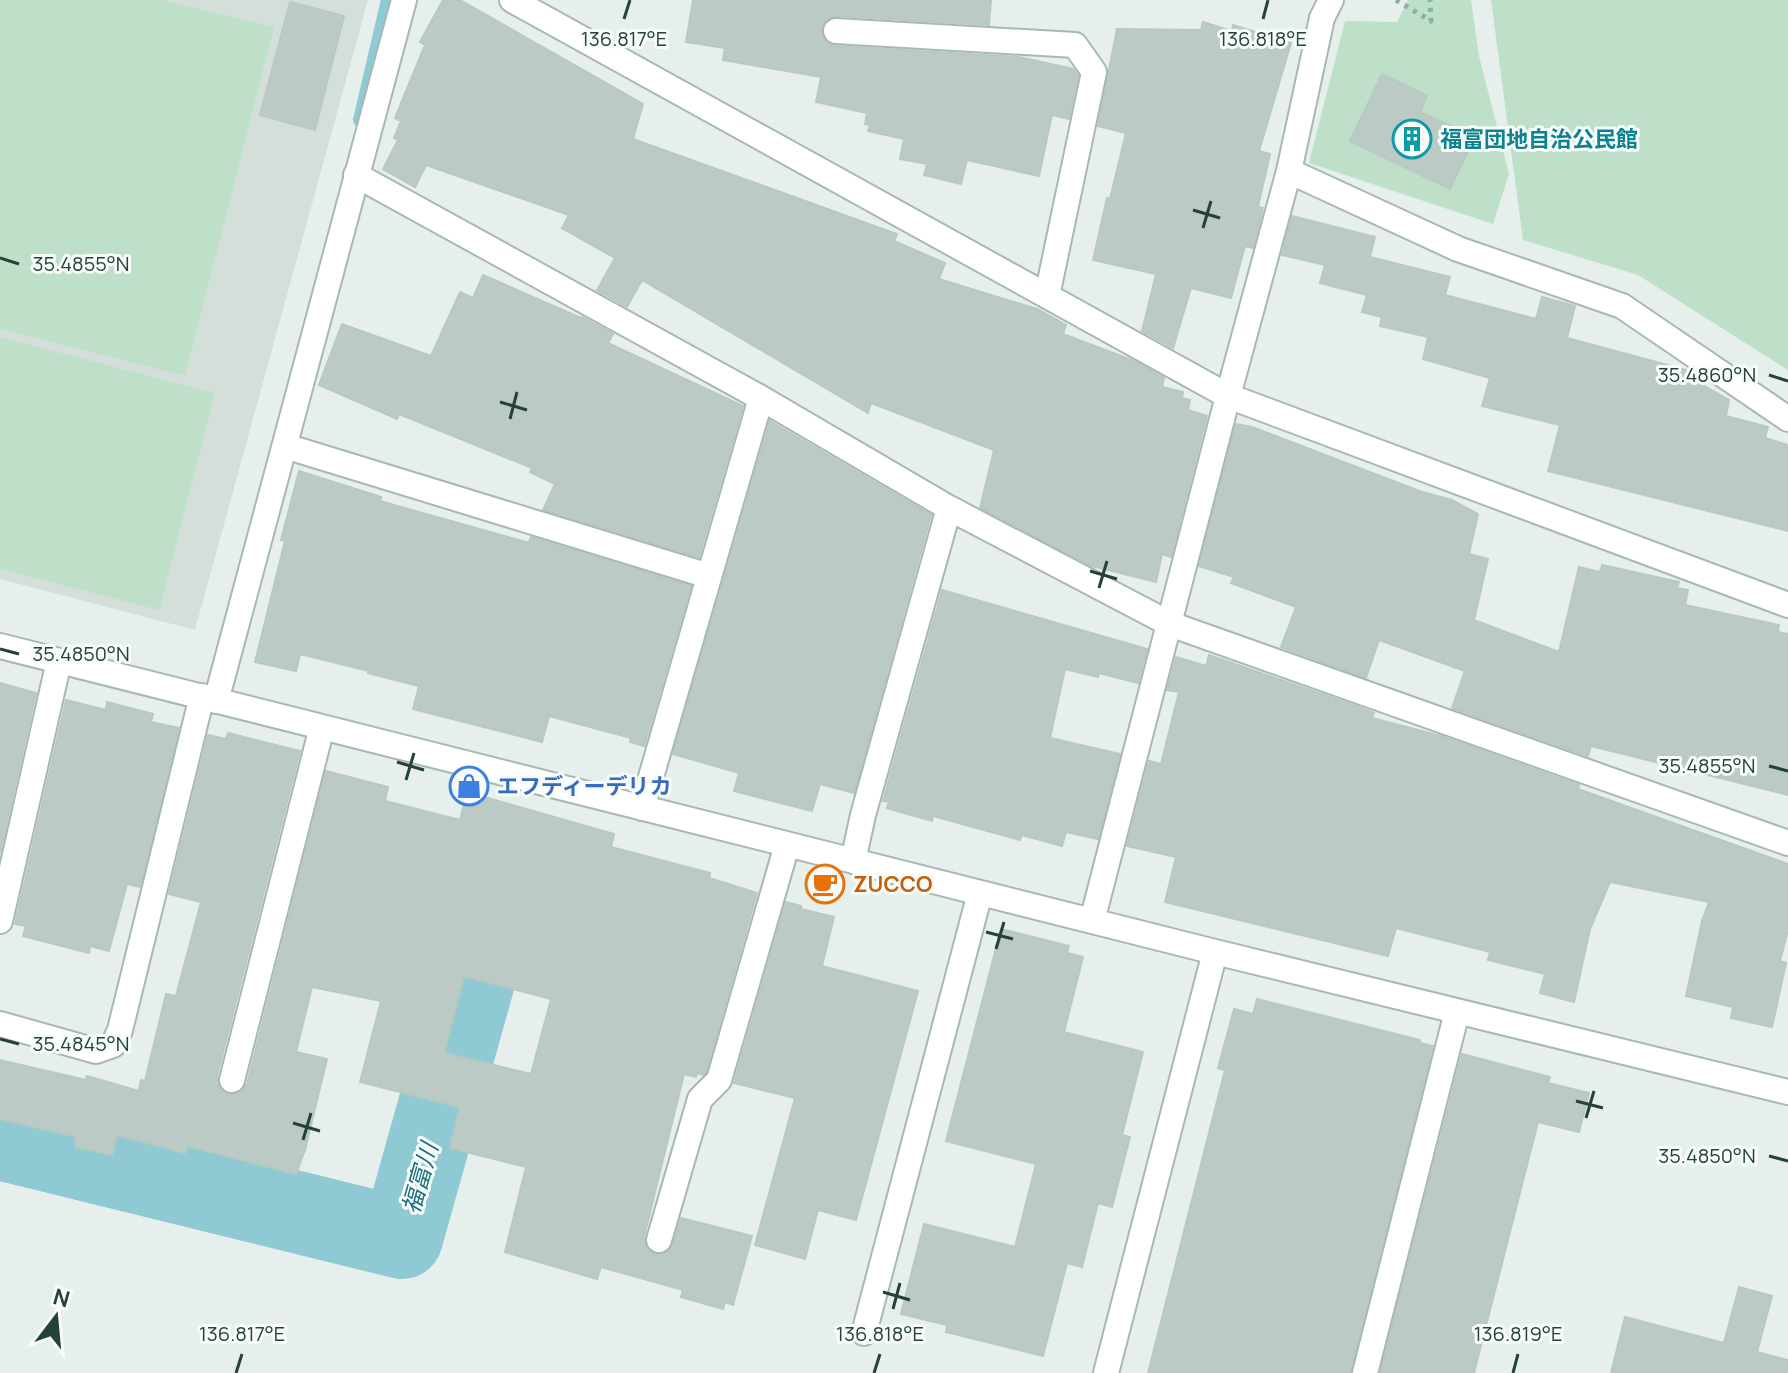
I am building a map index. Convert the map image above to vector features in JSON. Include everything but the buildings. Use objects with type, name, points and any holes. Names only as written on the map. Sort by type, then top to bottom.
[{"type":"street","points":[[0,1024],[96,1051],[113,1045],[120,1030],[209,698],[285,446],[404,0]]},
{"type":"street","points":[[1092,921],[1289,171],[1322,18],[1331,0]]},
{"type":"street","points":[[521,2],[1228,396],[1788,605]]},
{"type":"street","points":[[836,31],[1075,45],[1094,72],[1047,296]]},
{"type":"street","points":[[1289,171],[1458,249],[1622,306],[1788,419]]},
{"type":"street","points":[[356,175],[761,398],[949,508],[1170,624],[1788,843]]},
{"type":"street","points":[[642,808],[761,398]]},
{"type":"street","points":[[285,446],[709,576]]},
{"type":"street","points":[[853,861],[863,815],[949,508]]},
{"type":"street","points":[[0,646],[1215,952],[1788,1092]]},
{"type":"street","points":[[0,921],[59,661]]},
{"type":"street","points":[[232,1080],[322,727]]},
{"type":"street","points":[[659,1240],[700,1099],[719,1080],[787,845]]},
{"type":"street","points":[[864,1333],[980,893]]},
{"type":"street","points":[[1106,1373],[1215,952]]},
{"type":"street","points":[[1365,1373],[1457,1012]]},
{"type":"path","points":[[1396,0],[1431,21],[1430,0]]},
{"type":"shaded area","points":[[0,0],[368,0],[195,630],[0,579]]},
{"type":"green space","points":[[0,0],[162,0],[274,27],[185,376],[0,329]]},
{"type":"green space","points":[[1408,0],[1471,0],[1479,56],[1509,174],[1493,224],[1309,163],[1345,21],[1397,22]]},
{"type":"green space","points":[[1491,0],[1788,0],[1788,370],[1638,275],[1523,240]]},
{"type":"green space","points":[[0,337],[215,393],[159,610],[0,569]]},
{"type":"waterway","points":[[360,120],[388,0]]},
{"type":"waterway","name":"福富川","points":[[0,1139],[402,1238],[505,870]]},
{"type":"place","name":"福富団地自治公民館","points":[[1412,139]]},
{"type":"place","name":"エフディーデリカ","points":[[469,786]]},
{"type":"place","name":"ZUCCO","points":[[825,884]]}]
